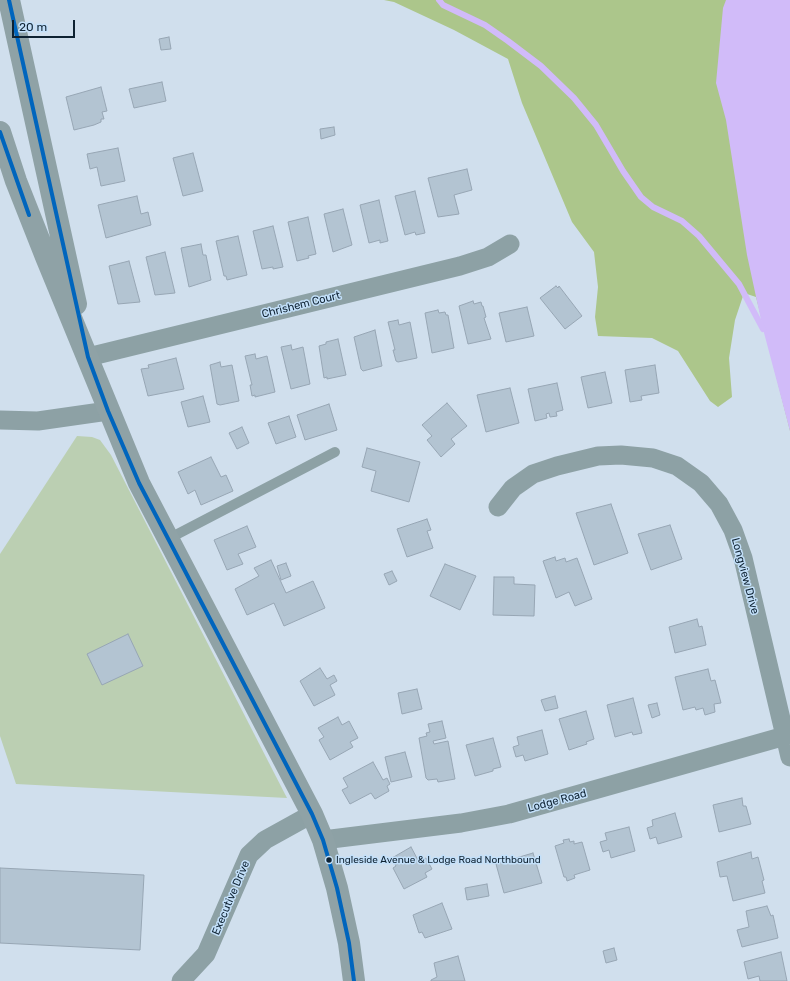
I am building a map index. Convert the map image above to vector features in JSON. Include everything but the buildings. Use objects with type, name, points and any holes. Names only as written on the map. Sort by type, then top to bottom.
[{"type":"main road","points":[[9,0],[88,358]]},
{"type":"main road","points":[[0,132],[6,174],[46,257],[88,358],[108,411],[139,483],[312,814],[323,840],[337,888],[350,943],[354,981]]},
{"type":"street","name":"Chrishem Court","points":[[88,358],[460,266],[488,257],[510,244]]},
{"type":"street","points":[[0,420],[38,421],[108,411]]},
{"type":"street","name":"Longview Drive","points":[[498,507],[513,488],[533,474],[557,466],[598,456],[621,455],[653,458],[677,466],[701,483],[719,504],[733,530],[743,558],[790,757]]},
{"type":"street","name":"Lodge Road","points":[[323,840],[461,823],[509,814],[785,736]]},
{"type":"street","name":"Executive Drive","points":[[181,981],[206,954],[249,855],[265,840],[312,814]]},
{"type":"lane","points":[[168,539],[335,452]]},
{"type":"green space","points":[[384,0],[790,0],[790,431],[756,297],[744,293],[735,320],[729,358],[732,397],[718,407],[710,401],[678,351],[652,338],[598,336],[595,317],[598,287],[594,252],[572,222],[522,103],[508,59],[454,30],[394,2]]},
{"type":"green space","points":[[77,436],[92,437],[100,440],[111,455],[287,798],[16,784],[0,736],[0,554]]},
{"type":"shaded area","points":[[726,0],[790,0],[790,431],[763,329],[747,255],[726,120],[716,83],[723,8]]},
{"type":"waterway","points":[[439,0],[443,5],[485,25],[508,41],[541,66],[574,98],[596,125],[623,171],[641,197],[653,207],[682,221],[699,236],[739,284],[763,329]]},
{"type":"transit line","points":[[9,0],[88,357],[108,411],[139,483],[312,814],[323,840],[337,888],[349,943],[354,981]]},
{"type":"transit line","points":[[0,132],[29,215]]},
{"type":"place","name":"Ingleside Avenue & Lodge Road Northbound","points":[[329,860]]}]
